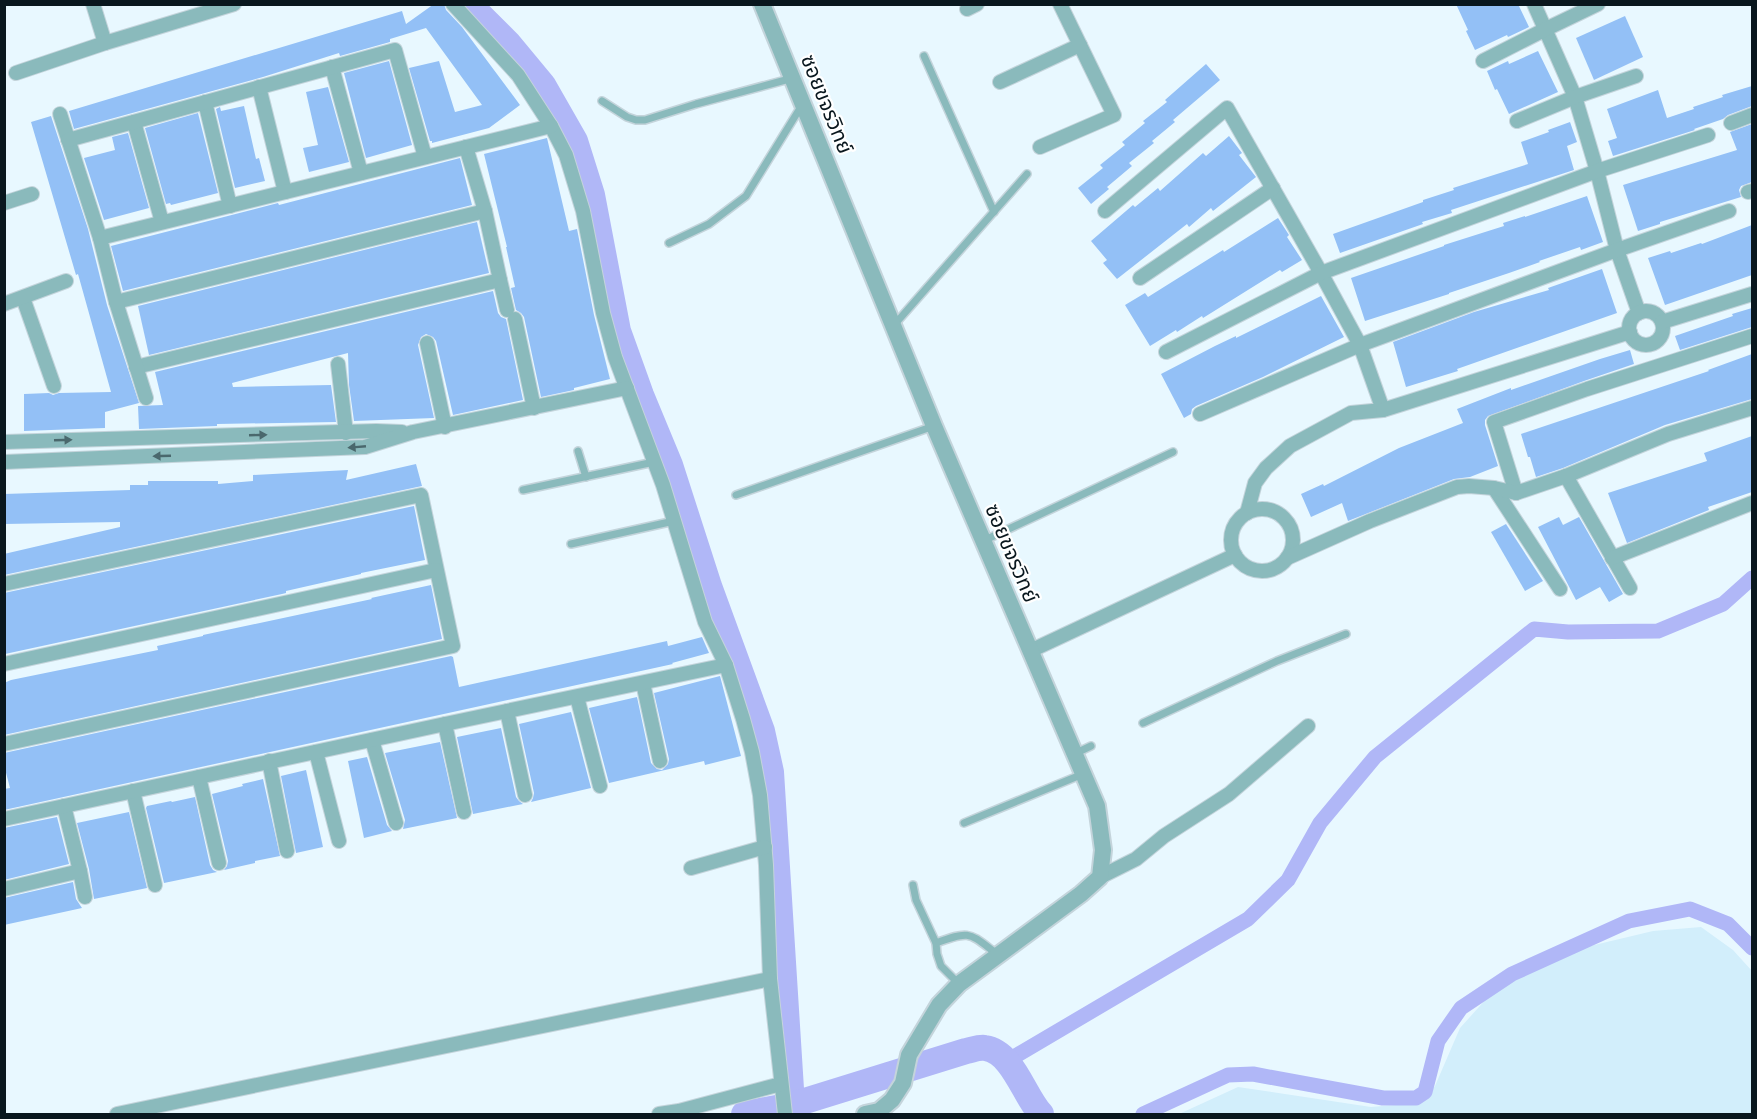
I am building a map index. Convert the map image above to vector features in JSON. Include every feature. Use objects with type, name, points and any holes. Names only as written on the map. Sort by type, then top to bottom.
[{"type":"street","points":[[93,4],[105,44]]},
{"type":"street","points":[[16,73],[234,4]]},
{"type":"street","points":[[453,4],[518,75],[551,126],[566,155],[583,211],[603,314],[615,357],[654,462],[705,622],[726,665],[752,752],[760,795],[765,847],[770,979],[785,1114]]},
{"type":"street","name":"ซอยขจรวิทย์","points":[[762,4],[933,426],[1097,806],[1103,850],[1100,877]]},
{"type":"street","points":[[1040,147],[1114,115],[1060,4]]},
{"type":"street","points":[[1534,4],[1575,97],[1617,250],[1639,313]]},
{"type":"street","points":[[1483,61],[1598,4]]},
{"type":"street","points":[[1000,82],[1080,45]]},
{"type":"street","points":[[68,140],[395,50],[425,157]]},
{"type":"street","points":[[332,67],[361,173]]},
{"type":"street","points":[[1516,121],[1636,76]]},
{"type":"street","points":[[259,87],[285,192]]},
{"type":"street","points":[[205,102],[230,206]]},
{"type":"street","points":[[1105,211],[1227,108],[1322,273],[1360,345],[1383,410]]},
{"type":"street","points":[[60,114],[100,238],[116,302],[146,398]]},
{"type":"street","points":[[1731,123],[1752,115]]},
{"type":"street","points":[[134,122],[162,222]]},
{"type":"street","points":[[100,238],[551,126]]},
{"type":"street","points":[[1166,352],[1322,273],[1597,171],[1708,135]]},
{"type":"street","points":[[466,147],[485,211],[500,280],[511,314],[534,408]]},
{"type":"street","points":[[1140,278],[1273,188]]},
{"type":"street","points":[[4,203],[32,194]]},
{"type":"street","points":[[116,302],[485,211]]},
{"type":"street","points":[[1200,414],[1360,345],[1729,211]]},
{"type":"street","points":[[136,367],[500,280]]},
{"type":"street","points":[[4,304],[66,281]]},
{"type":"street","points":[[1662,322],[1752,294]]},
{"type":"street","points":[[23,298],[54,386]]},
{"type":"street","points":[[1650,312],[1662,322],[1663,333],[1651,345],[1635,341],[1630,332],[1631,321],[1639,313],[1650,312]]},
{"type":"street","points":[[1247,513],[1255,483],[1266,468],[1290,446],[1351,413],[1383,410],[1630,332]]},
{"type":"street","points":[[1516,493],[1494,422],[1587,389],[1752,336]]},
{"type":"street","points":[[427,343],[445,427]]},
{"type":"street","points":[[338,364],[346,433]]},
{"type":"street","points":[[4,462],[365,447],[413,432],[627,388]]},
{"type":"street","points":[[1287,558],[1439,493],[1463,486],[1494,488],[1516,493],[1566,476],[1668,434],[1752,408]]},
{"type":"street","points":[[4,442],[376,431],[413,432]]},
{"type":"street","points":[[1566,476],[1630,588]]},
{"type":"street","points":[[1494,488],[1560,589]]},
{"type":"street","points":[[4,584],[421,495],[453,646],[4,744]]},
{"type":"street","points":[[1612,558],[1752,503]]},
{"type":"street","points":[[1257,509],[1267,509],[1285,519],[1291,528],[1292,548],[1287,558],[1270,570],[1260,571],[1249,568],[1235,555],[1232,546],[1234,527],[1247,513],[1257,509]]},
{"type":"street","points":[[1030,651],[1235,555]]},
{"type":"street","points":[[4,664],[436,570]]},
{"type":"street","points":[[4,819],[726,665]]},
{"type":"street","points":[[643,683],[660,761]]},
{"type":"street","points":[[577,697],[600,786]]},
{"type":"street","points":[[507,711],[525,795]]},
{"type":"street","points":[[445,724],[464,812]]},
{"type":"street","points":[[865,1114],[879,1111],[892,1100],[903,1083],[909,1055],[939,1005],[959,984],[1081,894],[1100,877],[1136,860],[1172,831],[1229,794],[1308,726]]},
{"type":"street","points":[[372,740],[396,823]]},
{"type":"street","points":[[316,752],[339,841]]},
{"type":"street","points":[[269,761],[287,851]]},
{"type":"street","points":[[199,777],[219,863]]},
{"type":"street","points":[[132,791],[155,885]]},
{"type":"street","points":[[64,806],[85,897]]},
{"type":"street","points":[[691,868],[765,847]]},
{"type":"street","points":[[4,889],[80,871]]},
{"type":"street","points":[[117,1114],[770,979]]},
{"type":"street","points":[[659,1114],[781,1084]]},
{"type":"lane","points":[[924,56],[994,212]]},
{"type":"lane","points":[[602,101],[627,117],[645,120],[793,78]]},
{"type":"lane","points":[[669,243],[709,224],[746,196],[803,103]]},
{"type":"lane","points":[[893,326],[1027,174]]},
{"type":"lane","points":[[736,495],[933,426]]},
{"type":"lane","points":[[578,451],[586,477]]},
{"type":"lane","points":[[983,541],[1173,452]]},
{"type":"lane","points":[[523,490],[654,462]]},
{"type":"lane","points":[[571,544],[674,521]]},
{"type":"lane","points":[[1143,723],[1277,661],[1346,634]]},
{"type":"lane","points":[[1074,754],[1091,746]]},
{"type":"lane","points":[[964,823],[1083,774]]},
{"type":"lane","points":[[913,885],[916,900],[936,943],[941,966],[959,984]]},
{"type":"lane","points":[[936,943],[963,934],[971,935],[998,955]]},
{"type":"shaded area","points":[[1701,927],[1733,950],[1752,971],[1752,1114],[1179,1114],[1238,1087],[1371,1107],[1421,1103],[1435,1086],[1460,1028],[1497,987],[1586,947],[1653,931]]},
{"type":"building","points":[[434,4],[444,4],[446,10],[462,27],[520,105],[489,128],[432,143],[430,141],[409,68],[439,61],[455,112],[482,105],[426,28],[390,39],[390,42],[340,56],[339,53],[263,77],[74,129],[69,111],[402,11],[406,24]]},
{"type":"building","points":[[1456,4],[1518,4],[1529,27],[1475,50]]},
{"type":"building","points":[[1625,16],[1643,57],[1594,80],[1576,38]]},
{"type":"building","points":[[1538,51],[1558,92],[1509,114],[1487,71]]},
{"type":"building","points":[[389,61],[412,145],[366,158],[344,73]]},
{"type":"building","points":[[1206,64],[1220,80],[1173,120],[1175,122],[1129,163],[1132,166],[1091,204],[1078,188],[1103,168],[1100,165],[1125,145],[1122,142]]},
{"type":"building","points":[[1752,86],[1752,106],[1695,130],[1613,156],[1608,141],[1617,138],[1607,109],[1658,90],[1667,118],[1723,97],[1722,95]]},
{"type":"building","points":[[328,87],[349,162],[309,172],[303,148],[318,145],[306,92]]},
{"type":"building","points":[[244,106],[256,159],[259,158],[265,181],[235,188],[216,109],[220,107],[221,111]]},
{"type":"building","points":[[198,113],[218,193],[171,205],[166,204],[145,128]]},
{"type":"building","points":[[51,116],[88,229],[107,305],[139,403],[105,412],[105,428],[24,431],[24,394],[111,392],[78,274],[76,275],[31,122]]},
{"type":"building","points":[[1570,122],[1577,142],[1567,146],[1574,170],[1451,210],[1452,213],[1340,253],[1333,234],[1423,202],[1423,200],[1454,190],[1453,188],[1528,164],[1521,142]]},
{"type":"building","points":[[1752,124],[1752,182],[1741,186],[1739,190],[1741,197],[1638,231],[1623,185],[1737,150],[1730,132]]},
{"type":"building","points":[[128,133],[149,208],[104,220],[84,158],[115,150],[112,137]]},
{"type":"building","points":[[1229,136],[1242,153],[1239,155],[1256,177],[1213,211],[1211,208],[1189,227],[1187,224],[1117,279],[1103,263],[1107,260],[1091,241],[1133,205],[1135,207],[1158,188],[1160,191],[1203,153],[1206,156]]},
{"type":"building","points":[[547,138],[569,231],[577,229],[594,315],[610,379],[541,397],[524,317],[516,310],[511,288],[515,287],[507,247],[484,154]]},
{"type":"building","points":[[460,158],[472,205],[123,291],[111,246]]},
{"type":"building","points":[[1587,196],[1603,242],[1581,250],[1580,247],[1449,294],[1365,321],[1351,278],[1504,226],[1503,223]]},
{"type":"building","points":[[1278,218],[1302,260],[1282,272],[1280,270],[1203,318],[1202,316],[1150,346],[1125,305],[1145,293],[1148,297]]},
{"type":"building","points":[[477,222],[489,273],[149,355],[138,306]]},
{"type":"building","points":[[1752,225],[1752,275],[1665,305],[1648,258],[1702,244]]},
{"type":"building","points":[[1602,269],[1617,313],[1457,369],[1458,371],[1406,387],[1393,342],[1474,312],[1549,290],[1548,288]]},
{"type":"building","points":[[493,291],[498,313],[506,319],[523,400],[453,415],[436,341],[426,334],[421,337],[418,345],[434,418],[354,421],[349,385],[348,353],[232,383],[233,387],[331,385],[336,422],[217,424],[217,426],[139,429],[138,406],[163,405],[155,372]]},
{"type":"building","points":[[1321,296],[1344,337],[1263,377],[1196,406],[1192,409],[1191,414],[1184,418],[1161,374]]},
{"type":"building","points":[[1752,308],[1752,327],[1680,350],[1675,336]]},
{"type":"building","points":[[1630,350],[1634,364],[1488,416],[1485,425],[1498,466],[1470,477],[1454,479],[1348,521],[1342,503],[1311,517],[1301,494],[1323,484],[1324,486],[1399,448],[1463,423],[1457,409],[1511,388],[1511,390]]},
{"type":"building","points":[[1752,354],[1752,399],[1665,425],[1536,477],[1521,434],[1709,371]]},
{"type":"building","points":[[1752,436],[1752,492],[1708,507],[1709,510],[1627,543],[1608,493],[1707,461],[1704,453]]},
{"type":"building","points":[[416,464],[422,486],[4,575],[4,554],[120,527],[120,522],[4,524],[4,494],[130,490],[130,485],[148,485],[148,481],[218,481],[218,484],[253,481],[253,475],[348,470],[346,480]]},
{"type":"building","points":[[414,506],[425,560],[361,573],[286,591],[282,594],[5,654],[4,593]]},
{"type":"building","points":[[1559,517],[1563,525],[1579,517],[1623,594],[1609,602],[1600,587],[1576,600],[1538,527]]},
{"type":"building","points":[[1506,524],[1543,581],[1525,591],[1491,532]]},
{"type":"building","points":[[431,585],[442,639],[4,735],[4,683],[11,680],[158,650],[157,646],[203,635]]},
{"type":"building","points":[[702,637],[709,653],[673,664],[4,810],[4,789],[10,788],[4,765],[4,753],[451,656],[459,687],[667,641],[668,646]]},
{"type":"building","points":[[720,676],[741,756],[705,765],[704,761],[609,783],[589,708],[637,697],[651,763],[657,769],[662,770],[668,764],[669,759],[654,693]]},
{"type":"building","points":[[571,712],[591,788],[531,802],[534,793],[519,724]]},
{"type":"building","points":[[501,728],[516,797],[523,804],[473,814],[457,737]]},
{"type":"building","points":[[440,742],[457,818],[403,829],[405,820],[385,753]]},
{"type":"building","points":[[367,757],[387,825],[392,831],[364,838],[348,761]]},
{"type":"building","points":[[306,770],[323,847],[296,853],[281,776]]},
{"type":"building","points":[[263,779],[280,856],[224,870],[228,861],[212,794]]},
{"type":"building","points":[[195,797],[210,865],[217,872],[164,883],[146,808]]},
{"type":"building","points":[[129,812],[147,888],[94,899],[77,823]]},
{"type":"building","points":[[57,817],[69,864],[4,880],[4,828]]},
{"type":"building","points":[[73,882],[76,899],[82,908],[4,925],[4,898]]},
{"type":"waterway","points":[[469,4],[509,44],[543,85],[575,141],[592,195],[618,331],[670,465],[709,586],[762,731],[771,772],[792,1105]]},
{"type":"waterway","points":[[1007,1061],[1248,919],[1288,880],[1320,823],[1375,757],[1534,629],[1568,632],[1658,631],[1723,604],[1752,578]]},
{"type":"waterway","points":[[1143,1114],[1228,1075],[1253,1074],[1383,1098],[1416,1098],[1425,1092],[1438,1041],[1461,1008],[1512,974],[1629,921],[1690,909],[1728,924],[1752,948]]},
{"type":"waterway","points":[[744,1114],[792,1105],[978,1048],[995,1051],[1003,1057],[1041,1114]]}]
